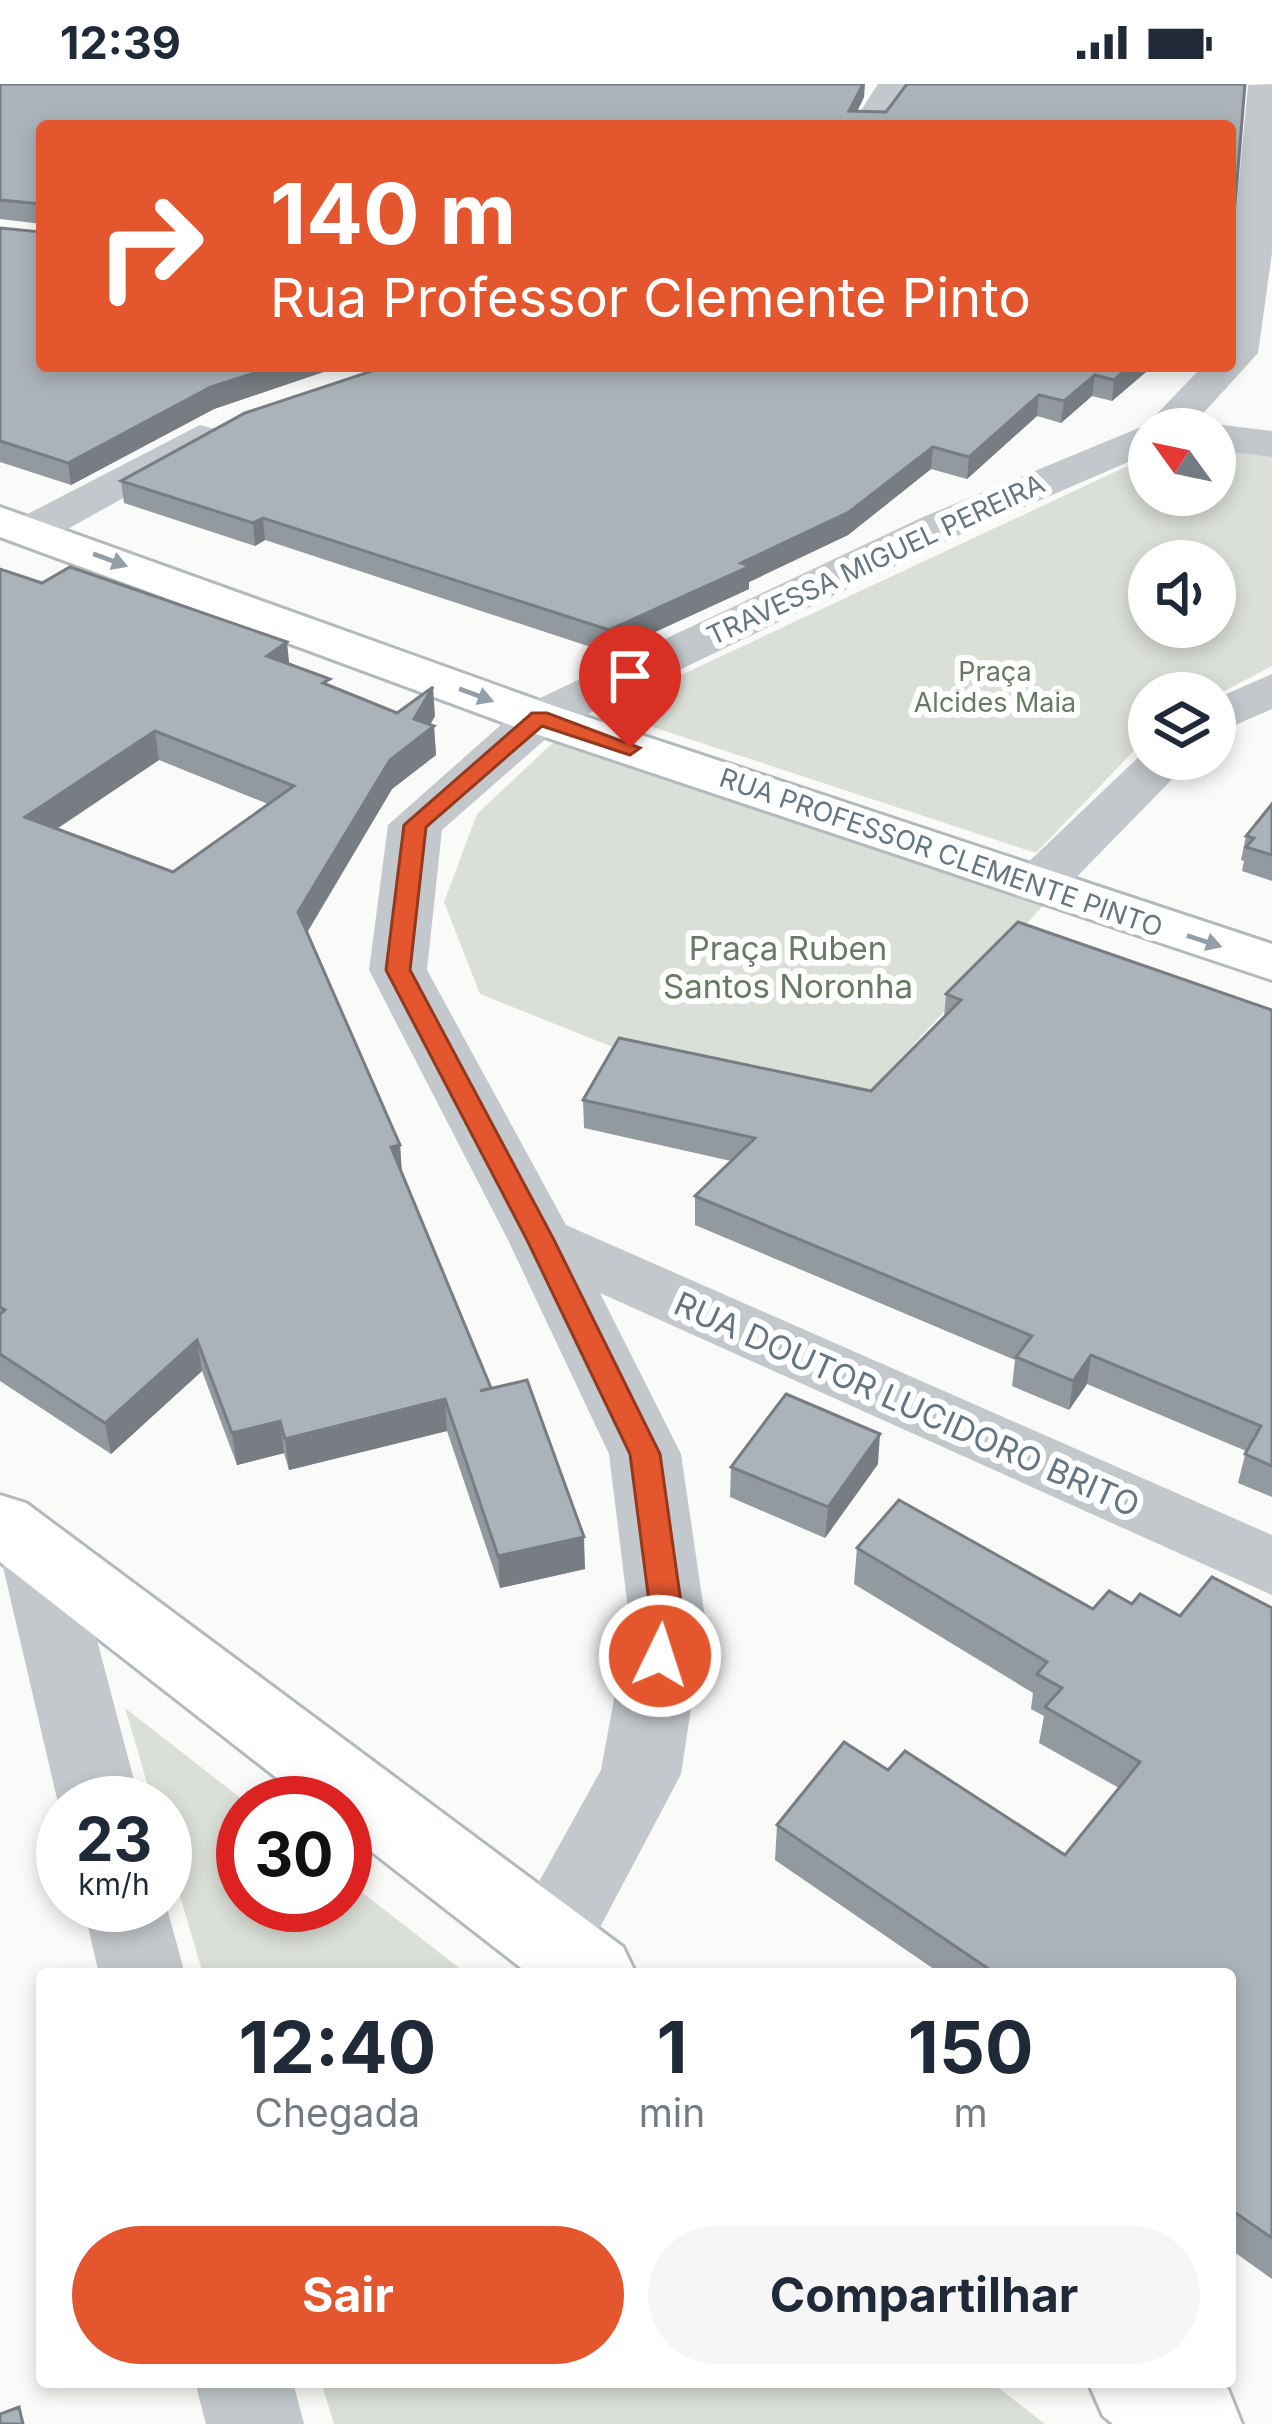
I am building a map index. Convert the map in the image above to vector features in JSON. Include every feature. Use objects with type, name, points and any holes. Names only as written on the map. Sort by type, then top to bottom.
[{"type":"street","points":[[872,120],[895,84]]},
{"type":"street","points":[[1236,355],[1255,246],[1269,85],[1239,84]]},
{"type":"street","points":[[1186,408],[1220,372]]},
{"type":"street","points":[[15,526],[230,422]]},
{"type":"street","points":[[1236,440],[1272,444]]},
{"type":"street","name":"TRAVESSA MIGUEL PEREIRA","points":[[571,1958],[641,1774],[667,1617],[645,1454],[541,1240],[398,970],[415,825],[539,718],[939,527],[1128,446]]},
{"type":"street","name":"RUA PROFESSOR CLEMENTE PINTO","points":[[15,526],[539,718],[1272,964]]},
{"type":"street","points":[[1236,707],[1272,689]]},
{"type":"street","points":[[1037,885],[1144,780]]},
{"type":"street","name":"RUA DOUTOR LUCIDORO BRITO","points":[[541,1240],[1272,1567]]},
{"type":"street","points":[[18,1535],[571,1958]]},
{"type":"street","points":[[18,1535],[91,1776]]},
{"type":"street","points":[[132,1932],[141,1968]]},
{"type":"street","points":[[246,2388],[255,2424]]},
{"type":"street","points":[[1145,2388],[1193,2424]]},
{"type":"green space","name":"Praça Alcides Maia","points":[[1236,452],[1272,456],[1272,666],[1236,685],[1236,672],[1128,672],[1128,757],[1036,853],[604,711],[1128,466],[1128,516],[1236,516]]},
{"type":"green space","name":"Praça Ruben Santos Noronha","points":[[558,738],[1043,906],[830,1134],[480,994],[444,902],[477,814]]},
{"type":"green space","points":[[125,1708],[216,1779],[216,1932],[372,1932],[372,1900],[459,1968],[201,1968],[191,1932],[192,1776],[145,1776]]},
{"type":"green space","points":[[323,2388],[999,2388],[1045,2424],[334,2424]]},
{"type":"building","points":[[0,84],[863,84],[849,111],[886,112],[907,84],[1245,84],[1236,193],[1236,120],[36,120],[36,203],[0,200]]},
{"type":"building","points":[[0,228],[36,231],[36,372],[257,372],[211,387],[68,463],[0,441]]},
{"type":"building","points":[[369,372],[1123,372],[1114,380],[1095,375],[1064,401],[1039,395],[969,457],[933,447],[849,512],[741,563],[750,566],[609,630],[263,518],[253,523],[121,481],[245,413]]},
{"type":"building","points":[[70,567],[287,642],[267,656],[330,679],[323,683],[397,713],[433,687],[414,719],[434,726],[390,760],[298,912],[400,1145],[391,1147],[491,1388],[480,1391],[527,1380],[584,1537],[498,1556],[445,1399],[285,1439],[280,1421],[232,1433],[197,1340],[105,1423],[0,1354],[0,1314],[5,1310],[0,1307],[0,569],[42,583]],"holes":[[[155,731],[294,786],[173,872],[25,817]]]},
{"type":"building","points":[[1272,804],[1272,855],[1246,847],[1254,838],[1246,836]]},
{"type":"building","points":[[1018,922],[1272,1010],[1272,1466],[1245,1454],[1261,1426],[1091,1355],[1073,1381],[1016,1357],[1032,1336],[695,1196],[755,1138],[583,1100],[619,1038],[871,1091],[961,1000],[946,994]]},
{"type":"building","points":[[786,1394],[880,1434],[828,1507],[731,1467]]},
{"type":"building","points":[[899,1500],[1093,1609],[1109,1591],[1132,1604],[1140,1594],[1180,1616],[1212,1577],[1272,1608],[1272,2238],[1236,2213],[1236,1968],[987,1968],[777,1825],[844,1742],[888,1770],[905,1751],[1065,1855],[1140,1762],[1045,1707],[1062,1688],[1037,1674],[1047,1662],[857,1548]]},
{"type":"building","points":[[19,2407],[23,2424],[0,2424],[0,2414]]},
{"type":"route","points":[[630,748],[539,718],[415,825],[398,970],[541,1240],[645,1454],[667,1617],[660,1656]]}]
